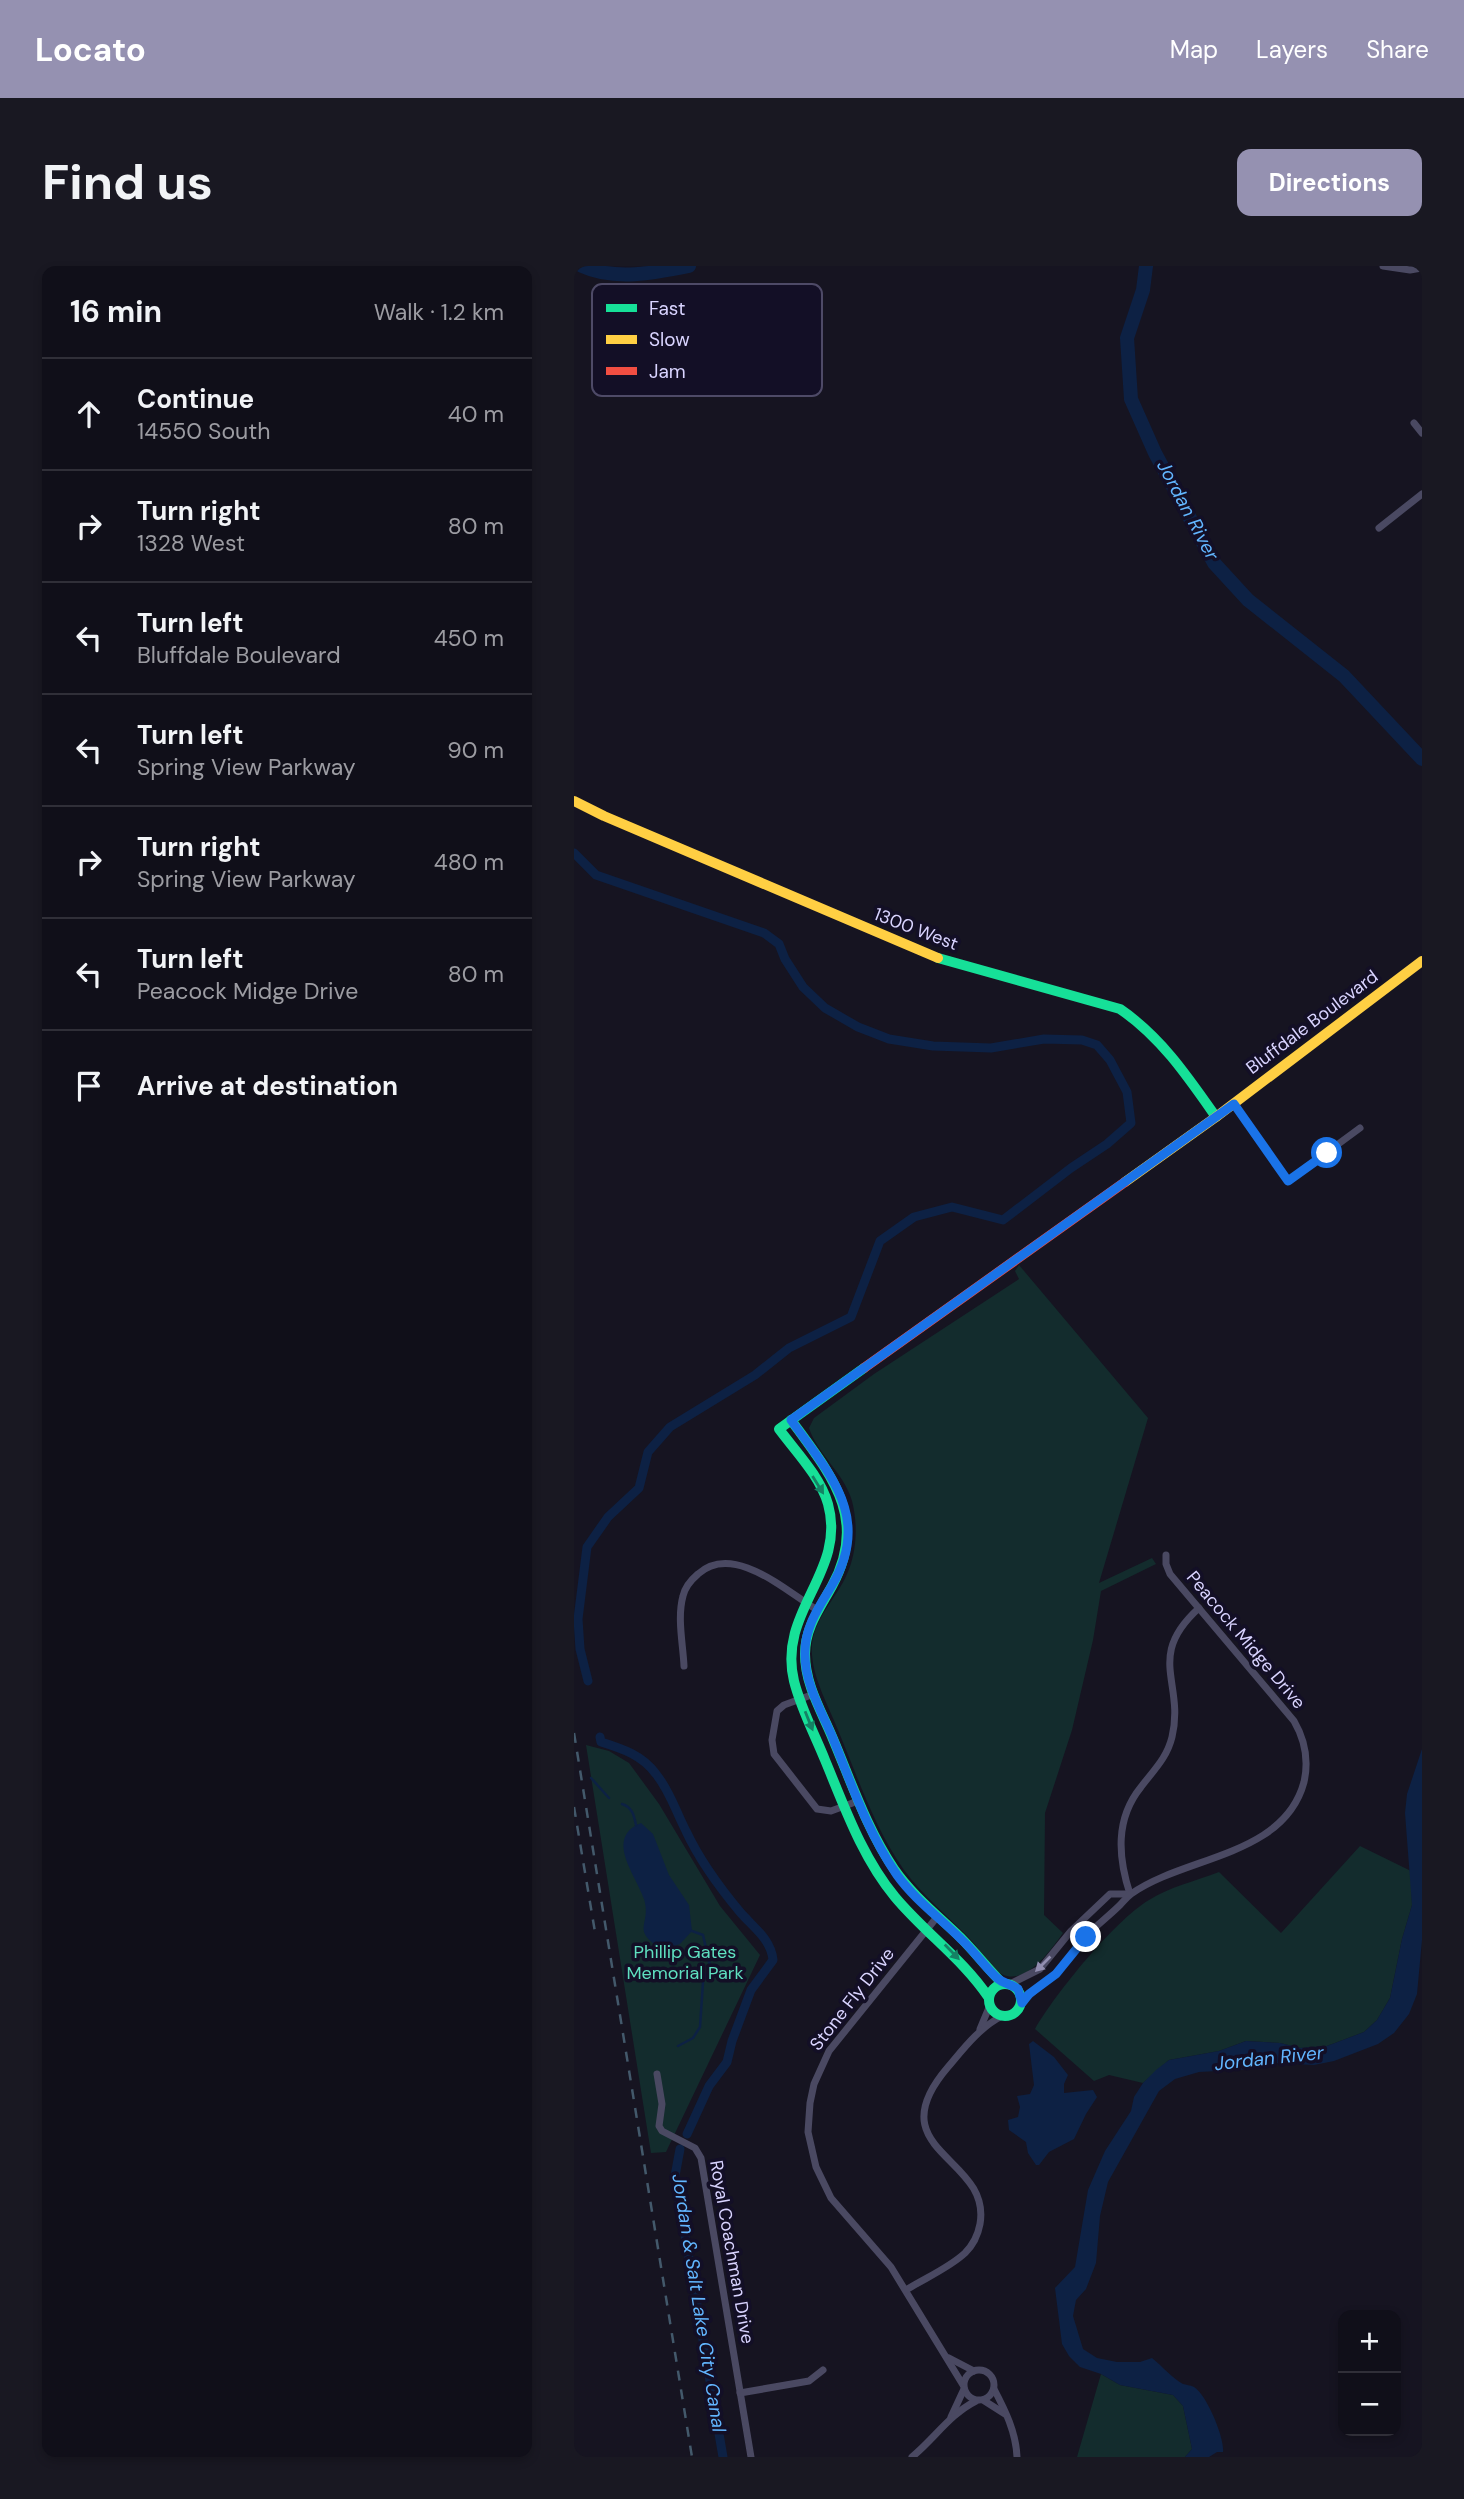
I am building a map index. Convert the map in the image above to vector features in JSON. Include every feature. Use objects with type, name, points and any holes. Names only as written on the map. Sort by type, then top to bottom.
[{"type":"street","points":[[1383,266],[1410,270],[1422,268]]},
{"type":"street","points":[[1414,423],[1422,433]]},
{"type":"street","points":[[1379,528],[1422,494]]},
{"type":"street","name":"1300 West","points":[[574,801],[927,956],[1120,1009],[1139,1021],[1158,1041],[1216,1117]]},
{"type":"street","name":"Bluffdale Boulevard","points":[[804,1602],[830,1555],[832,1517],[820,1486],[779,1429],[1234,1104],[1422,961]]},
{"type":"street","points":[[1234,1104],[1288,1181],[1360,1128]]},
{"type":"street","points":[[791,1420],[842,1496],[849,1533],[846,1554],[837,1577],[809,1629],[805,1655],[814,1694],[858,1801],[893,1868],[914,1896],[1007,1984],[1018,1989],[1022,2003],[1015,2014],[1002,2016],[980,2029],[933,2085],[927,2096],[925,2125],[933,2143],[974,2190],[980,2205],[979,2227],[974,2242],[964,2254],[906,2290]]},
{"type":"street","name":"Peacock Midge Drive","points":[[1022,2003],[1029,1994],[1056,1974],[1086,1937],[1130,1894],[1176,1871],[1230,1852],[1262,1836],[1292,1808],[1300,1793],[1305,1777],[1305,1746],[1294,1721],[1170,1574],[1166,1555]]},
{"type":"street","points":[[684,1666],[681,1611],[683,1596],[695,1576],[708,1566],[726,1562],[745,1566],[817,1610]]},
{"type":"street","points":[[804,1602],[794,1625],[790,1646],[791,1669],[800,1699],[860,1842],[880,1877],[904,1907],[955,1954],[978,1981],[995,2012],[1002,2016]]},
{"type":"street","points":[[1130,1894],[1121,1855],[1124,1820],[1136,1794],[1169,1747],[1175,1721],[1169,1671],[1170,1652],[1181,1626],[1199,1608]]},
{"type":"street","points":[[814,1694],[784,1705],[777,1711],[772,1740],[774,1754],[817,1809],[827,1811],[858,1801]]},
{"type":"street","name":"Peacock Midge Drive","points":[[1007,1984],[1040,1969],[1076,1926],[1110,1894],[1130,1894]]},
{"type":"street","name":"Stone Fly Drive","points":[[937,1917],[829,2051],[814,2084],[808,2132],[812,2155],[825,2188],[837,2207],[884,2257],[949,2358],[963,2387]]},
{"type":"street","points":[[980,2029],[994,1989],[1007,1984]]},
{"type":"street","name":"Royal Coachman Drive","points":[[657,2074],[662,2104],[658,2120],[660,2129],[695,2148],[701,2158],[751,2457]]},
{"type":"street","points":[[949,2358],[990,2376],[1013,2432],[1017,2457]]},
{"type":"street","points":[[740,2393],[808,2381],[823,2370]]},
{"type":"street","points":[[950,2418],[966,2376],[974,2371]]},
{"type":"street","points":[[963,2387],[970,2398],[980,2400],[1005,2414]]},
{"type":"street","points":[[912,2457],[950,2418],[990,2396],[994,2389]]},
{"type":"green space","points":[[1019,1265],[1148,1418],[1099,1583],[1152,1558],[1156,1564],[1101,1591],[1093,1640],[1072,1730],[1045,1813],[1044,1915],[1063,1933],[1032,1969],[1024,1974],[1007,1976],[996,1970],[970,1939],[927,1897],[893,1854],[875,1819],[819,1684],[813,1665],[812,1643],[819,1622],[847,1574],[855,1547],[856,1528],[848,1491],[818,1447],[809,1428],[814,1418],[874,1374],[1019,1279],[1015,1271]]},
{"type":"green space","name":"Phillip Gates Memorial Park","points":[[586,1745],[609,1751],[629,1763],[659,1804],[720,1906],[760,1955],[666,2152],[651,2153]]},
{"type":"green space","points":[[1360,1846],[1411,1871],[1412,1905],[1390,1998],[1377,2020],[1364,2032],[1327,2046],[1300,2048],[1280,2043],[1246,2041],[1219,2051],[1169,2060],[1143,2083],[1109,2075],[1094,2081],[1035,2029],[1071,1978],[1103,1941],[1135,1910],[1157,1895],[1219,1872],[1281,1933]]},
{"type":"green space","points":[[1101,2374],[1120,2385],[1173,2395],[1183,2406],[1192,2449],[1185,2457],[1077,2457]]},
{"type":"water","points":[[1422,1749],[1422,1940],[1417,1994],[1409,2014],[1394,2033],[1378,2044],[1334,2061],[1314,2065],[1274,2063],[1255,2069],[1199,2072],[1175,2079],[1159,2091],[1108,2182],[1100,2216],[1096,2263],[1086,2289],[1076,2300],[1073,2316],[1083,2349],[1097,2358],[1117,2362],[1140,2362],[1152,2358],[1183,2384],[1194,2387],[1199,2392],[1214,2418],[1223,2452],[1209,2457],[1185,2457],[1192,2449],[1183,2406],[1173,2395],[1120,2385],[1101,2374],[1080,2367],[1069,2356],[1062,2344],[1055,2288],[1075,2267],[1088,2190],[1105,2151],[1131,2111],[1134,2097],[1156,2070],[1169,2060],[1219,2051],[1246,2041],[1280,2043],[1300,2048],[1327,2046],[1364,2032],[1377,2020],[1390,1998],[1412,1905],[1405,1813],[1407,1794]]},
{"type":"water","points":[[641,1823],[653,1834],[669,1875],[689,1905],[692,1931],[680,1944],[663,1950],[644,1932],[644,1899],[624,1847],[630,1830]]},
{"type":"water","points":[[1033,2041],[1054,2057],[1068,2075],[1064,2093],[1093,2090],[1097,2097],[1074,2139],[1049,2152],[1039,2165],[1036,2165],[1028,2153],[1026,2142],[1009,2130],[1008,2120],[1018,2117],[1020,2107],[1017,2096],[1030,2094],[1034,2085],[1029,2044]]},
{"type":"waterway","name":"Jordan River","points":[[582,266],[594,271],[621,274],[649,273],[689,266]]},
{"type":"waterway","name":"Jordan River","points":[[1146,266],[1143,290],[1127,338],[1131,399],[1155,453],[1214,563],[1248,600],[1344,676],[1422,759]]},
{"type":"waterway","name":"Jordan & Salt Lake City Canal","points":[[574,853],[596,875],[764,933],[779,944],[803,987],[825,1008],[858,1027],[889,1039],[933,1046],[991,1048],[1044,1039],[1082,1040],[1097,1045],[1110,1060],[1127,1092],[1131,1123],[1107,1144],[1003,1220],[952,1207],[914,1217],[880,1241],[851,1317],[789,1348],[755,1375],[670,1427],[648,1452],[639,1488],[608,1517],[587,1547],[578,1619],[580,1649],[588,1681]]},
{"type":"waterway","name":"Jordan & Salt Lake City Canal","points":[[600,1737],[601,1742],[624,1750],[651,1767],[669,1794],[704,1863],[732,1903],[765,1940],[772,1953],[773,1960],[751,1990],[727,2062],[709,2086],[687,2134]]},
{"type":"waterway","points":[[591,1778],[609,1798]]},
{"type":"waterway","points":[[622,1804],[632,1812],[636,1825]]},
{"type":"waterway","points":[[678,2046],[693,2038],[700,2027],[703,1982],[710,1966],[703,1935],[692,1931]]},
{"type":"waterway","name":"Jordan & Salt Lake City Canal","points":[[680,2149],[675,2176],[723,2457]]},
{"type":"railway","points":[[574,1733],[692,2457]]},
{"type":"railway","points":[[574,1807],[596,1938]]},
{"type":"traffic: fast","points":[[938,958],[1120,1009],[1161,1045],[1216,1117]]},
{"type":"traffic: fast","points":[[864,1368],[779,1429],[819,1484],[828,1504],[831,1528],[821,1571],[795,1633],[791,1656],[794,1681],[804,1712],[847,1814],[883,1882],[968,1971],[989,1998]]},
{"type":"traffic: fast","points":[[791,1420],[831,1479],[846,1518],[847,1539],[843,1562],[814,1618],[806,1645],[808,1677],[815,1698],[884,1854],[917,1896],[1003,1984]]},
{"type":"traffic: fast","points":[[1005,1984],[1016,1989],[1021,2000],[1016,2011],[1005,2016],[994,2011],[989,2000],[994,1989],[1005,1984]]},
{"type":"traffic: slow","points":[[574,801],[938,958]]},
{"type":"traffic: slow","points":[[1125,1182],[1216,1117],[1422,961]]},
{"type":"traffic: jam","points":[[864,1368],[1125,1182]]},
{"type":"route","points":[[1086,1937],[1056,1974],[1029,1994],[1022,2003],[1018,1989],[1010,1984],[1003,1984],[962,1939],[914,1896],[888,1861],[858,1801],[814,1694],[806,1663],[805,1646],[809,1629],[842,1565],[849,1533],[842,1496],[791,1420],[1234,1104],[1288,1181],[1327,1153]]}]
